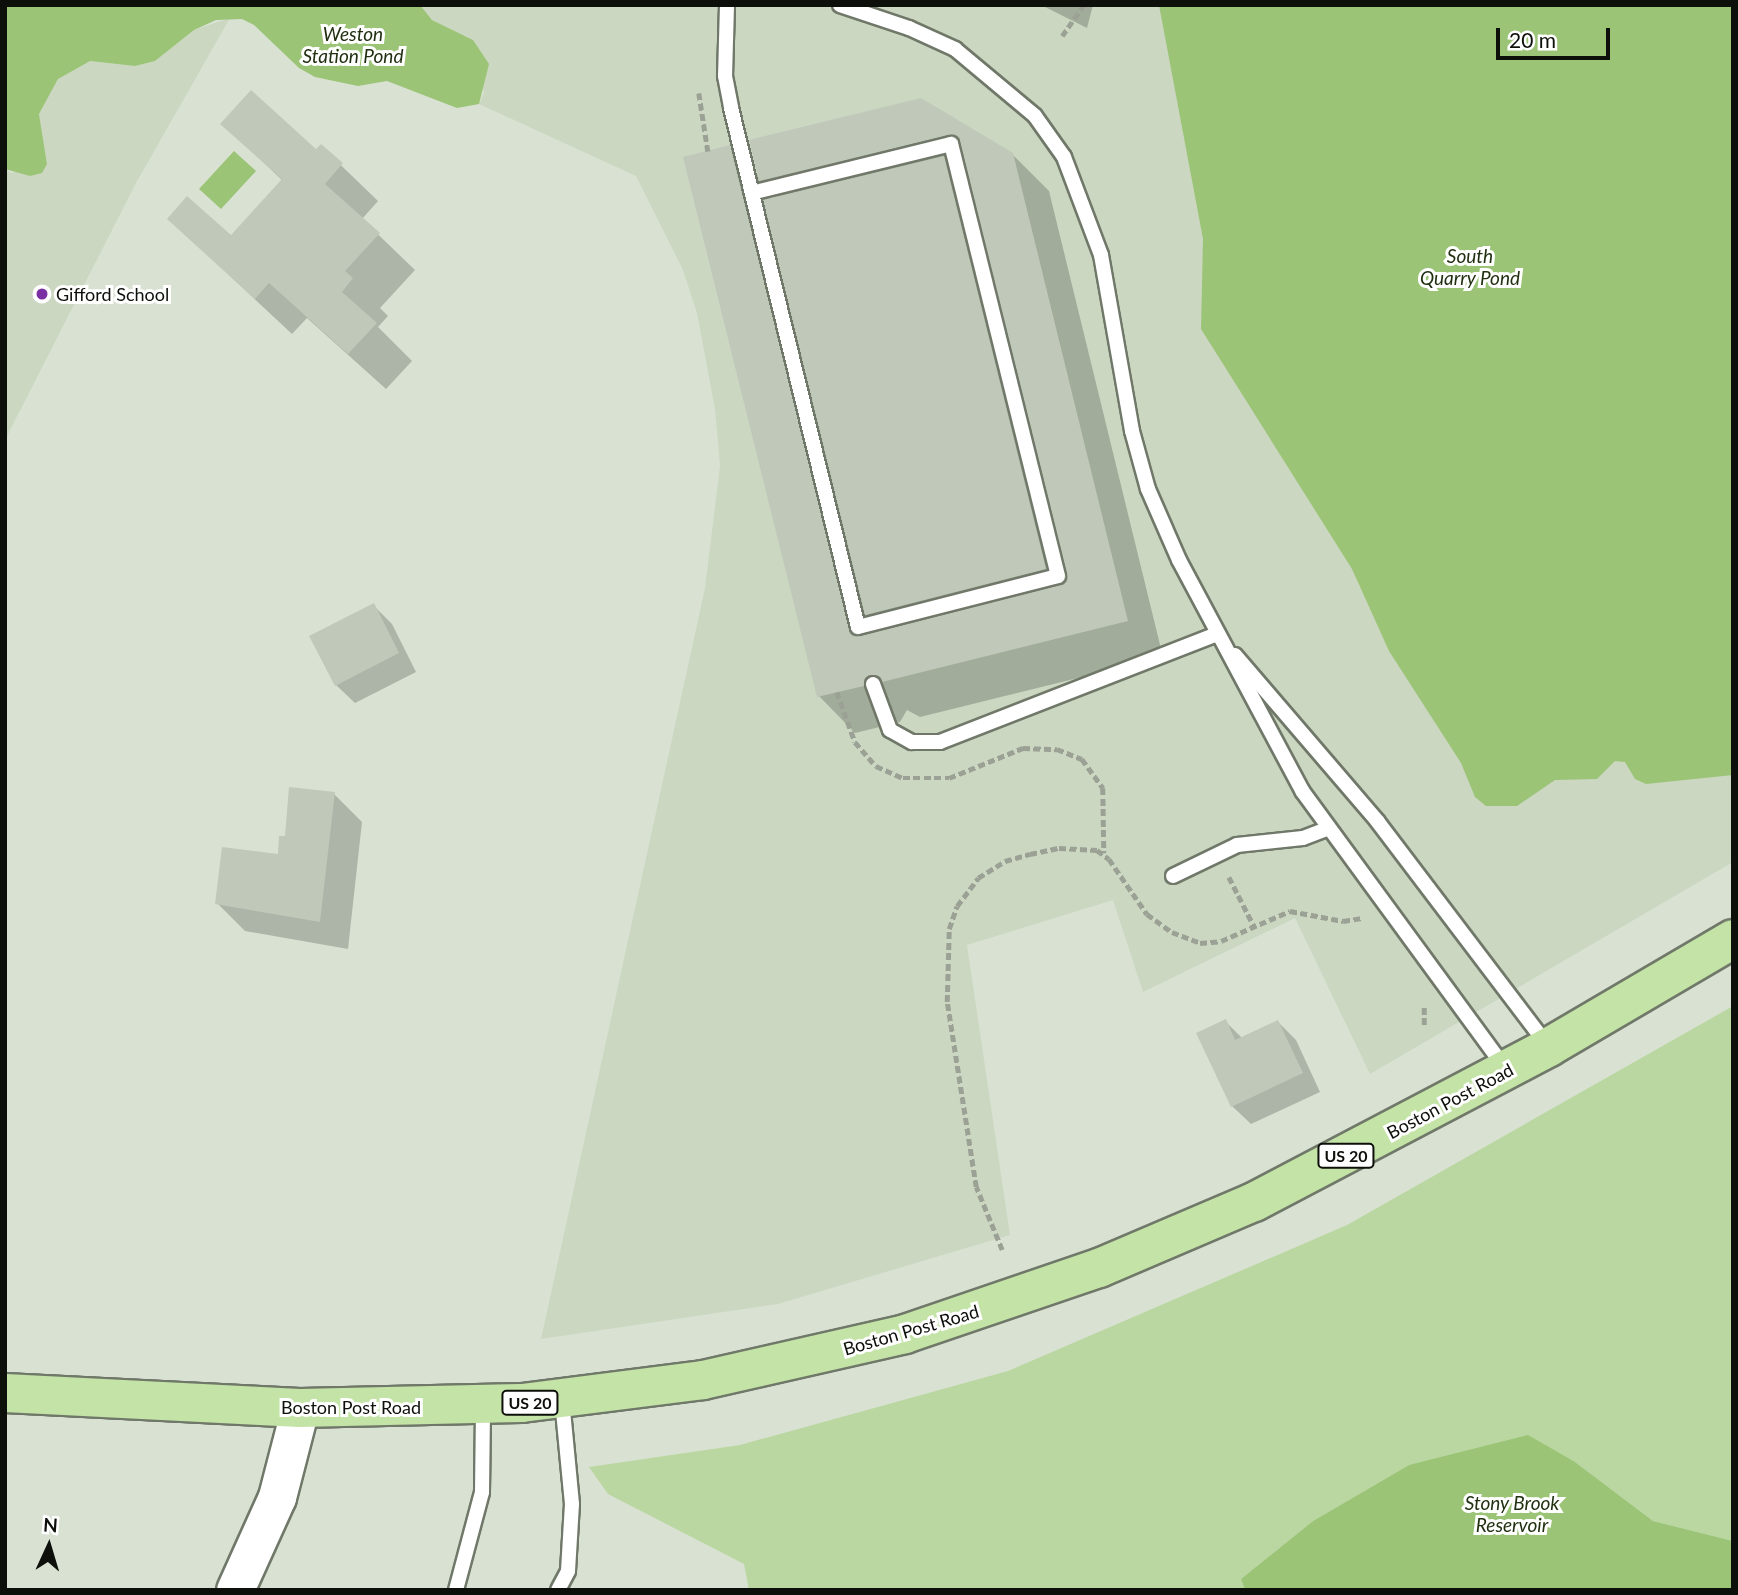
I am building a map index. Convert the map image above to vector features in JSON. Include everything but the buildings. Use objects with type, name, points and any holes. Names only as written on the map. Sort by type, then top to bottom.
[{"type":"main road","name":"Boston Post Road","points":[[5,1393],[300,1408],[483,1406],[562,1400],[648,1389],[803,1359],[1001,1303],[1109,1264],[1254,1202],[1549,1047],[1733,939]]},
{"type":"street","points":[[235,1590],[277,1497],[300,1408]]},
{"type":"lane","points":[[727,5],[727,91],[858,627],[1058,576],[951,144],[752,193]]},
{"type":"lane","points":[[840,5],[909,27],[955,49],[1035,116],[1064,157],[1101,255],[1132,431],[1148,489],[1217,634],[1327,829],[1507,1070]]},
{"type":"lane","points":[[873,684],[890,730],[912,742],[940,742],[1217,634]]},
{"type":"lane","points":[[1217,634],[1378,822],[1549,1047]]},
{"type":"lane","points":[[1173,876],[1217,854],[1247,843],[1303,838],[1327,829]]},
{"type":"lane","points":[[558,1590],[568,1571],[572,1504],[562,1400]]},
{"type":"lane","points":[[456,1590],[482,1492],[483,1406]]},
{"type":"path","points":[[1062,36],[1084,5]]},
{"type":"path","points":[[837,692],[845,721],[866,757],[903,778],[949,778],[1023,748],[1057,750],[1082,759],[1103,788],[1104,853],[1139,905],[1182,937],[1211,943],[1282,913],[1300,911],[1343,921],[1362,917],[1371,928]]},
{"type":"path","points":[[1002,1250],[974,1174],[947,1002],[949,929],[971,886],[1005,861],[1059,848],[1104,853]]},
{"type":"path","points":[[1217,854],[1254,926]]},
{"type":"path","points":[[1420,994],[1424,1026]]},
{"type":"shaded area","points":[[420,5],[1733,5],[1733,862],[1370,1074],[1295,918],[1143,992],[1113,900],[967,945],[1010,1235],[778,1304],[541,1339],[705,588],[720,466],[715,409],[697,313],[683,270],[636,176],[479,104],[484,93],[473,40],[432,20]]},
{"type":"shaded area","name":"Gifford School","points":[[230,18],[136,183],[5,440],[5,169],[11,173],[47,164],[39,114],[58,79],[73,68],[90,61],[135,66],[155,61],[194,30]]},
{"type":"shaded area","points":[[1733,1006],[1733,1541],[1653,1521],[1575,1462],[1409,1465],[1313,1521],[1241,1579],[1245,1590],[749,1590],[744,1564],[608,1494],[589,1467],[740,1445],[1008,1371],[1347,1225]]},
{"type":"water","name":"Weston Station Pond","points":[[5,5],[420,5],[432,20],[473,40],[489,64],[479,104],[457,108],[387,81],[358,86],[315,77],[299,68],[254,25],[242,19],[216,20],[194,30],[155,61],[135,66],[90,61],[58,79],[39,114],[47,164],[42,173],[30,176],[5,169]]},
{"type":"water","name":"South Quarry Pond","points":[[1159,5],[1733,5],[1733,775],[1646,784],[1635,779],[1625,762],[1615,761],[1597,779],[1555,780],[1517,806],[1486,806],[1475,797],[1461,763],[1389,651],[1352,569],[1201,329],[1203,239]]},
{"type":"water","points":[[234,151],[256,171],[221,209],[199,189]]},
{"type":"water","name":"Stony Brook Reservoir","points":[[1528,1435],[1575,1462],[1653,1521],[1733,1541],[1733,1590],[1245,1590],[1241,1579],[1313,1521],[1409,1465]]},
{"type":"place","name":"Gifford School","points":[[42,294]]}]
